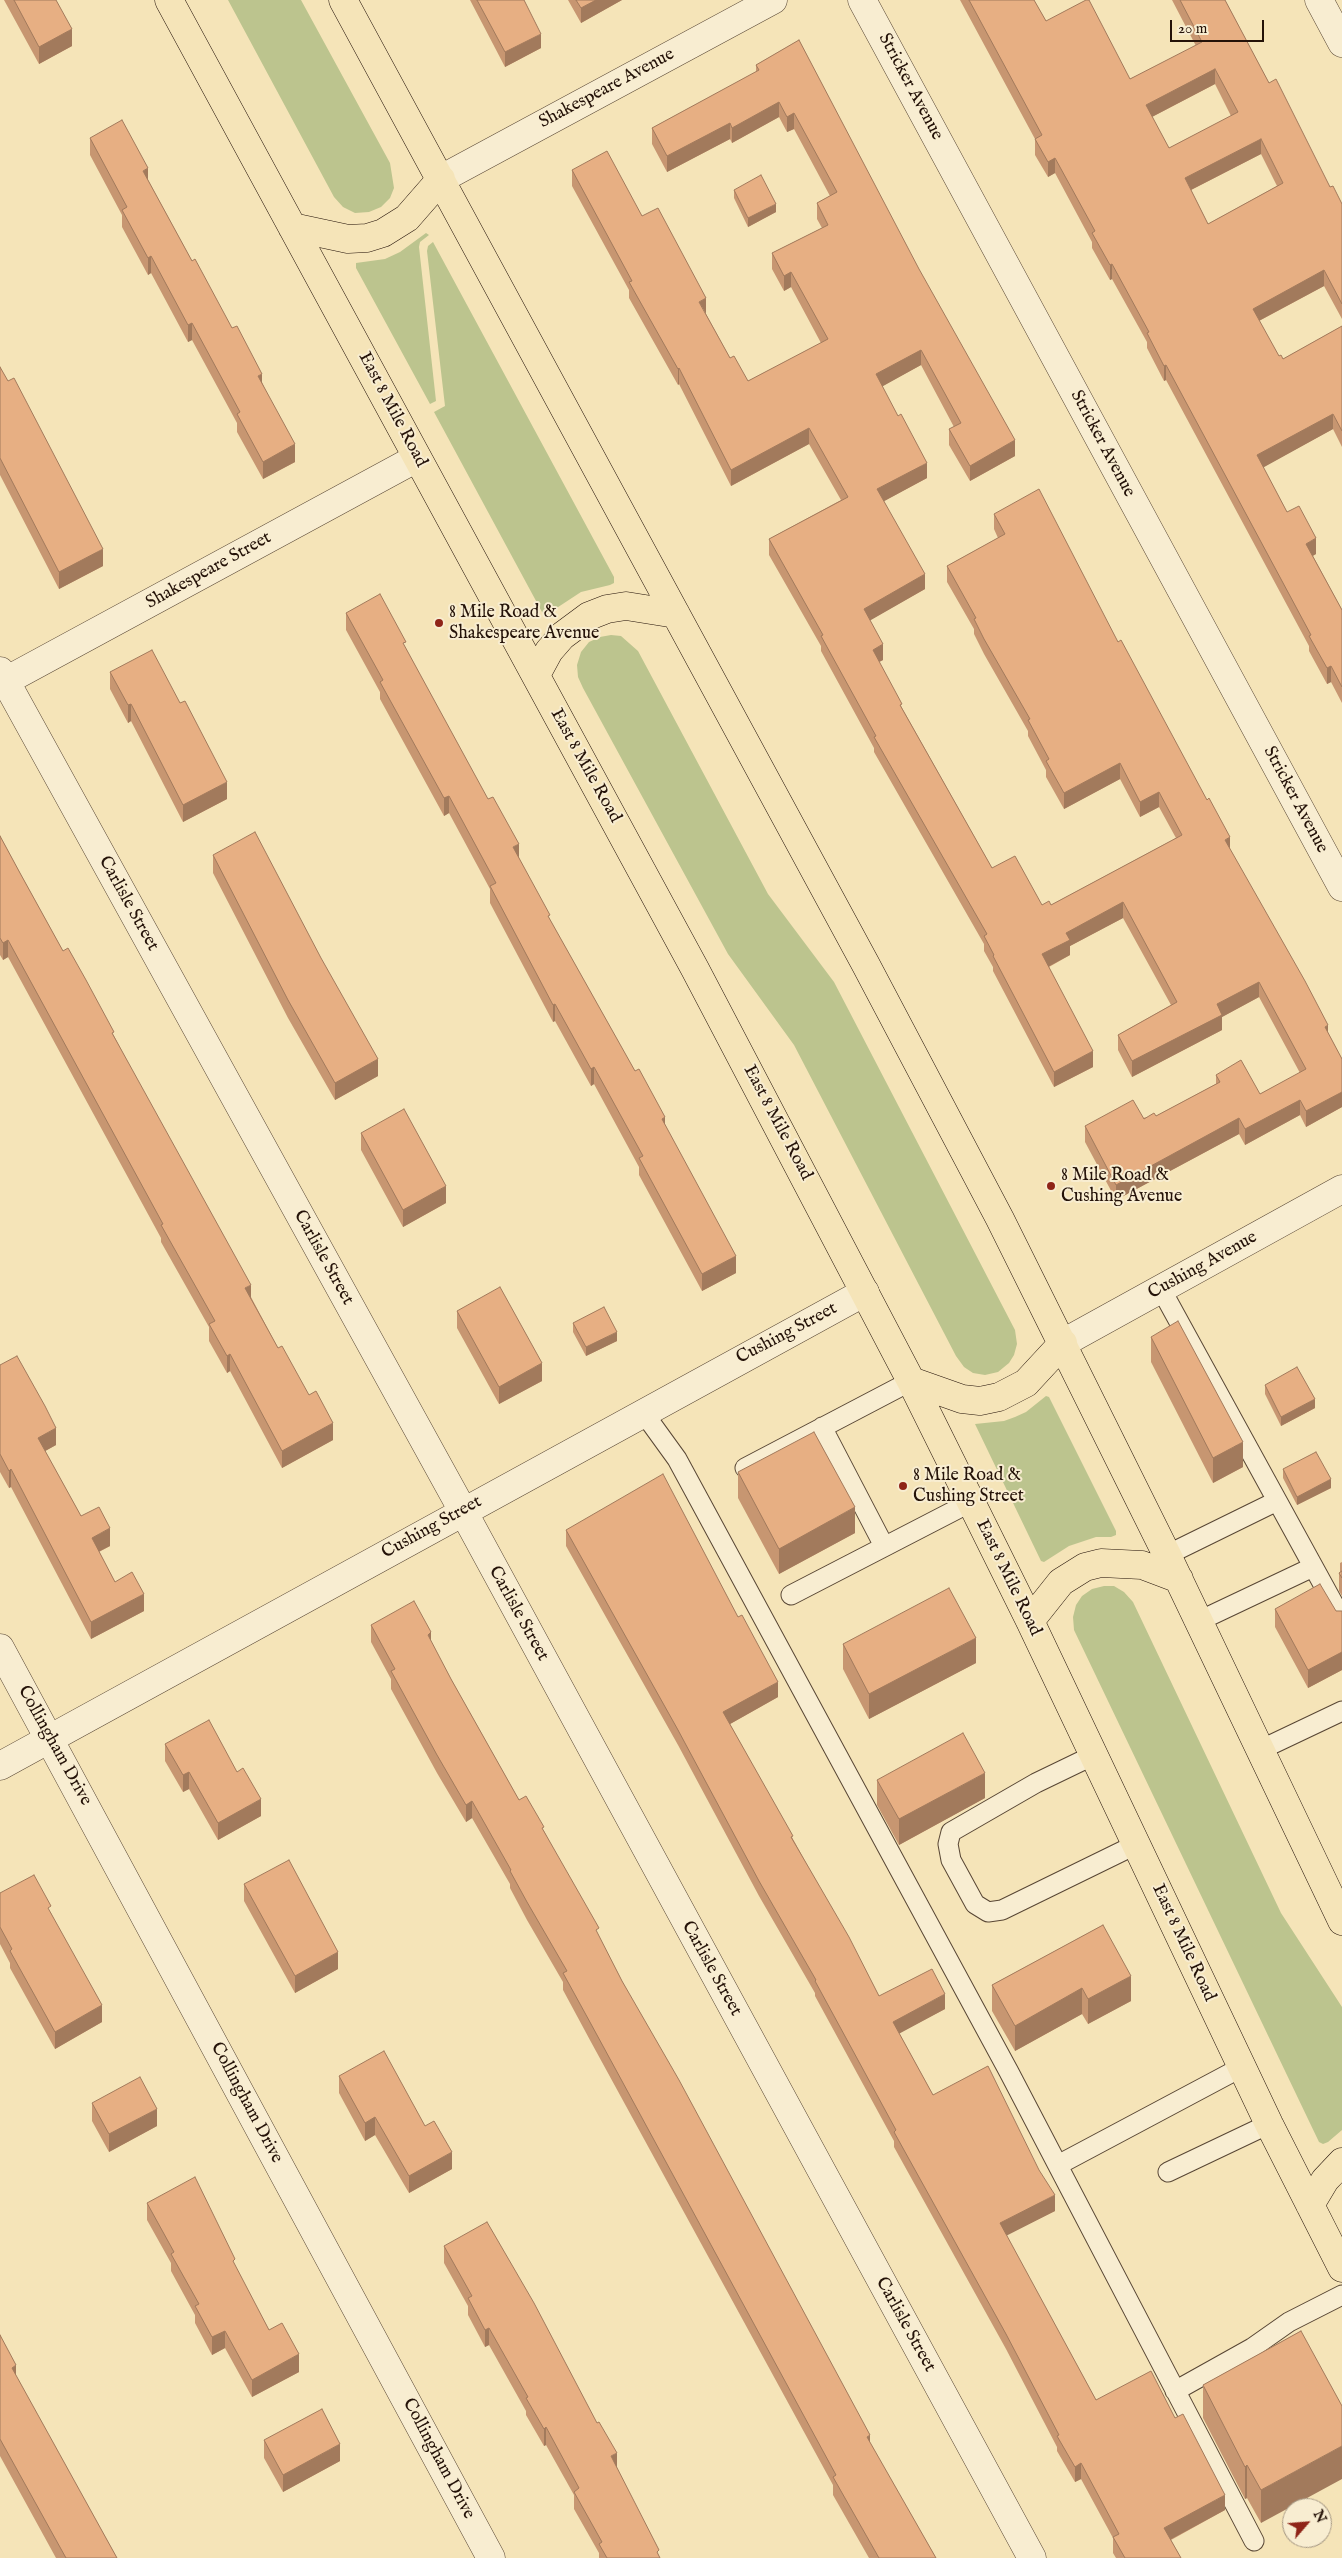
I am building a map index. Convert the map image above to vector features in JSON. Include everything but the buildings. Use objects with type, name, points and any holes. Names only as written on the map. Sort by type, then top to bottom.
[{"type":"highway","name":"East 8 Mile Road","points":[[169,0],[708,994],[865,1292],[1030,1621],[1269,2124],[1342,2268]]},
{"type":"highway","points":[[343,0],[866,965],[1064,1343],[1342,1921]]},
{"type":"highway","points":[[292,227],[348,239],[367,238],[383,233],[407,218],[441,179]]},
{"type":"highway","points":[[536,675],[550,651],[562,636],[573,625],[589,616],[607,609],[626,606],[676,614]]},
{"type":"highway","points":[[911,1381],[962,1399],[980,1400],[999,1397],[1026,1383],[1064,1343]]},
{"type":"highway","points":[[1030,1621],[1061,1582],[1085,1567],[1102,1563],[1142,1565],[1179,1579]]},
{"type":"highway","points":[[1310,2205],[1325,2180],[1342,2162]]},
{"type":"street","name":"Shakespeare Avenue","points":[[441,179],[773,0]]},
{"type":"street","name":"Stricker Avenue","points":[[862,0],[1342,887]]},
{"type":"street","points":[[1319,0],[1342,43]]},
{"type":"street","name":"Shakespeare Street","points":[[2,679],[418,458]]},
{"type":"street","name":"Carlisle Street","points":[[2,679],[463,1511],[1032,2558]]},
{"type":"street","name":"Cushing Avenue","points":[[1064,1343],[1342,1189]]},
{"type":"street","name":"Cushing Street","points":[[0,1766],[865,1292]]},
{"type":"street","name":"Collingham Drive","points":[[0,1648],[491,2558]]},
{"type":"lane","points":[[1161,1289],[1342,1619]]},
{"type":"lane","points":[[745,1468],[911,1381]]},
{"type":"lane","points":[[643,1412],[677,1459],[1058,2165],[1254,2541]]},
{"type":"lane","points":[[822,1427],[884,1546]]},
{"type":"lane","points":[[1167,1555],[1277,1500]]},
{"type":"lane","points":[[790,1595],[971,1502]]},
{"type":"lane","points":[[1199,1622],[1314,1567]]},
{"type":"lane","points":[[1260,1750],[1342,1711]]},
{"type":"lane","points":[[1094,1754],[1036,1783],[952,1832],[948,1844],[951,1860],[975,1904],[988,1912],[1002,1910],[1137,1844]]},
{"type":"lane","points":[[1058,2165],[1242,2067]]},
{"type":"lane","points":[[1168,2172],[1269,2124]]},
{"type":"lane","points":[[1175,2391],[1252,2348],[1289,2322],[1342,2295]]},
{"type":"green space","points":[[228,0],[301,0],[390,163],[394,188],[390,198],[381,207],[369,212],[355,213],[343,207],[334,197]]},
{"type":"green space","points":[[426,233],[429,235],[420,242],[419,247],[436,401],[430,404],[356,268],[356,263],[385,259],[400,252]]},
{"type":"green space","points":[[433,242],[614,577],[614,583],[581,592],[546,615],[542,612],[434,412],[445,406],[427,251],[428,246]]},
{"type":"green space","points":[[611,635],[621,636],[638,651],[768,894],[834,982],[1015,1330],[1017,1344],[1014,1355],[1009,1363],[998,1372],[985,1375],[973,1373],[964,1367],[956,1356],[794,1045],[728,954],[583,688],[578,677],[577,665],[581,652],[589,642]]},
{"type":"green space","points":[[1046,1396],[1049,1397],[1116,1531],[1116,1535],[1096,1537],[1069,1546],[1044,1562],[1041,1561],[975,1424],[1004,1421],[1015,1417],[1026,1412]]},
{"type":"green space","points":[[1114,1586],[1124,1592],[1133,1602],[1281,1913],[1342,2007],[1342,2130],[1323,2144],[1319,2142],[1074,1630],[1073,1617],[1076,1605],[1082,1596],[1092,1589]]},
{"type":"place","name":"8 Mile Road & Shakespeare Avenue","points":[[439,623]]},
{"type":"place","name":"8 Mile Road & Cushing Avenue","points":[[1051,1186]]},
{"type":"place","name":"8 Mile Road & Cushing Street","points":[[903,1486]]}]
